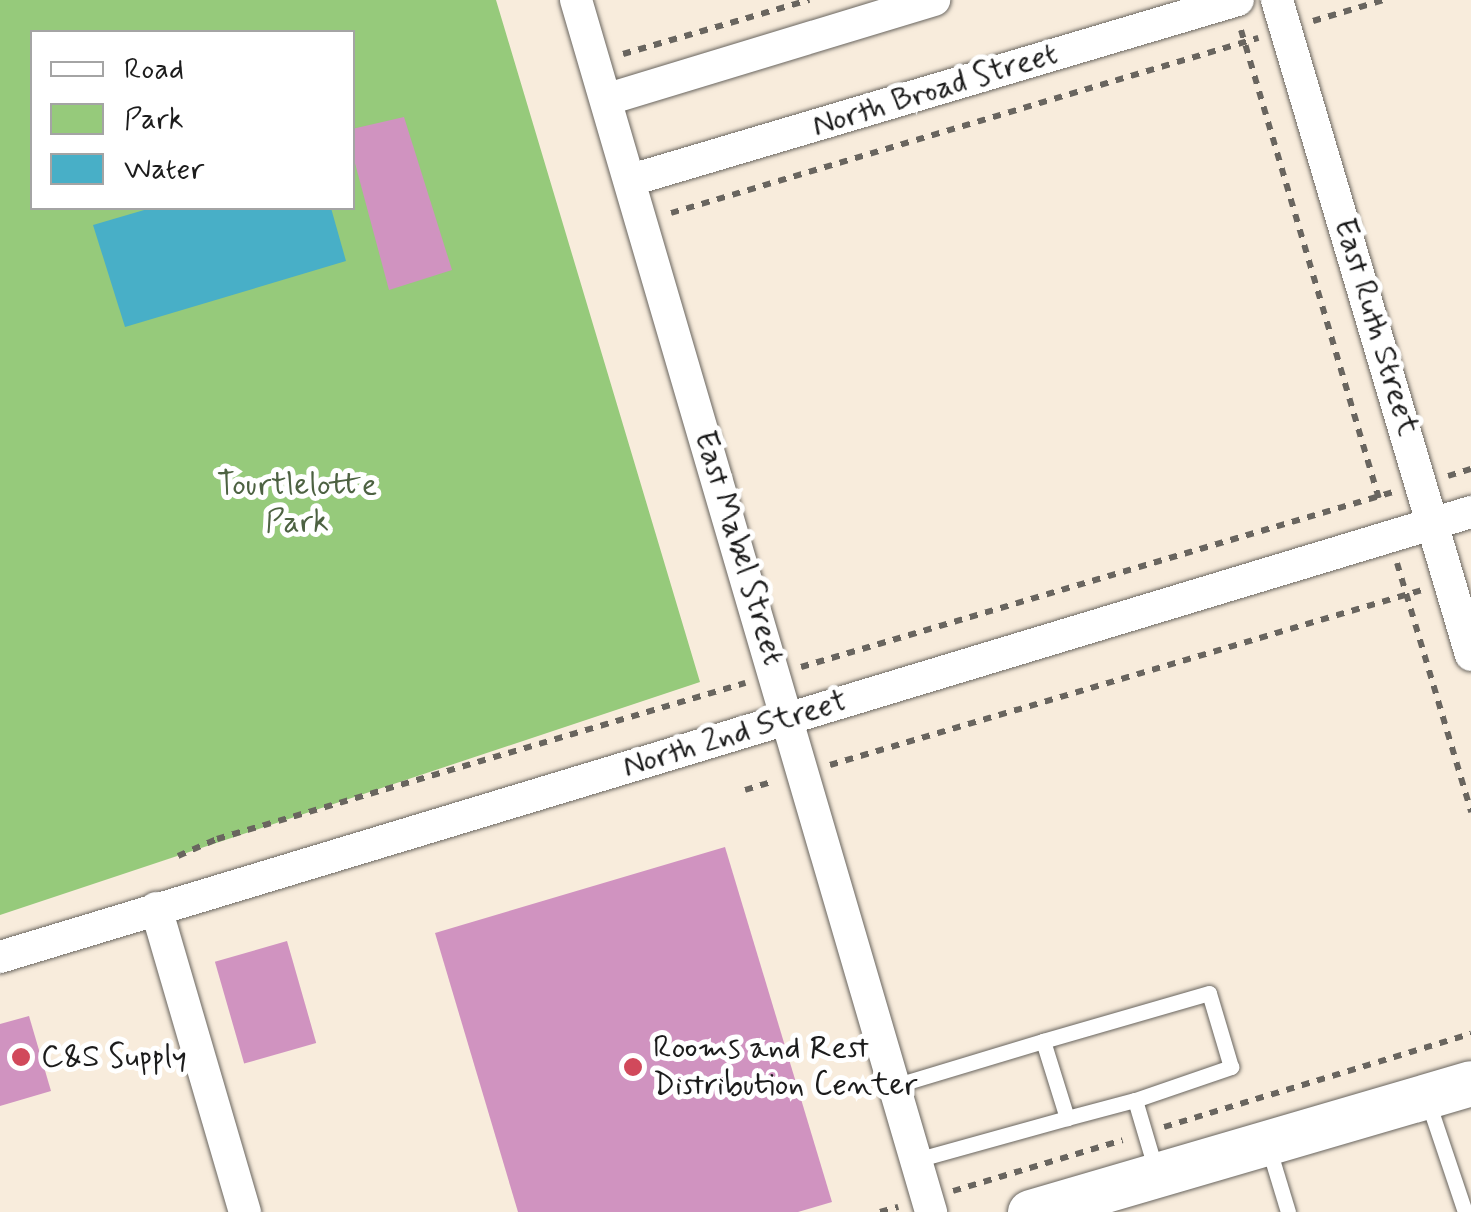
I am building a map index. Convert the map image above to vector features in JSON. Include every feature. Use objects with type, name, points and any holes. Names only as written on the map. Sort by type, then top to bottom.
[{"type":"main road","points":[[1030,1212],[1150,1154],[1266,1142],[1471,1083]]},
{"type":"street","name":"East Mabel Street","points":[[576,0],[790,717],[930,1205]]},
{"type":"street","points":[[608,100],[934,0]]},
{"type":"street","name":"North Broad Street","points":[[631,180],[1236,1]]},
{"type":"street","name":"East Ruth Street","points":[[1282,15],[1471,655]]},
{"type":"street","name":"North 2nd Street","points":[[0,957],[1471,512]]},
{"type":"street","points":[[156,908],[245,1212]]},
{"type":"lane","points":[[894,1086],[1209,992],[1231,1068],[1135,1100],[916,1160]]},
{"type":"lane","points":[[1043,1041],[1066,1118]]},
{"type":"lane","points":[[1426,1096],[1465,1212]]},
{"type":"lane","points":[[1135,1100],[1150,1154]]},
{"type":"lane","points":[[1266,1142],[1288,1212]]},
{"type":"lane","points":[[1454,1180],[1471,1174]]},
{"type":"path","points":[[596,62],[809,0]]},
{"type":"path","points":[[642,222],[1245,42],[1282,15],[1384,0]]},
{"type":"path","points":[[1236,1],[1471,812]]},
{"type":"path","points":[[178,856],[217,839],[1471,469]]},
{"type":"path","points":[[745,790],[1451,582]]},
{"type":"path","points":[[880,1212],[930,1205],[1150,1154],[1471,1034]]},
{"type":"green space","name":"Tourtlelotte Park","points":[[0,0],[496,0],[700,682],[0,915]]},
{"type":"water","points":[[144,210],[332,210],[346,261],[125,327],[93,225]]},
{"type":"building","points":[[404,117],[452,270],[389,290],[355,163],[355,128]]},
{"type":"building","name":"Rooms and Rest Distribution Center","points":[[725,847],[832,1202],[798,1212],[518,1212],[435,933]]},
{"type":"building","points":[[287,941],[316,1043],[244,1064],[215,962]]},
{"type":"building","name":"C&S Supply","points":[[29,1016],[51,1091],[0,1106],[0,1024]]},
{"type":"place","name":"C&S Supply","points":[[21,1057]]},
{"type":"place","name":"Rooms and Rest Distribution Center","points":[[633,1067]]}]
